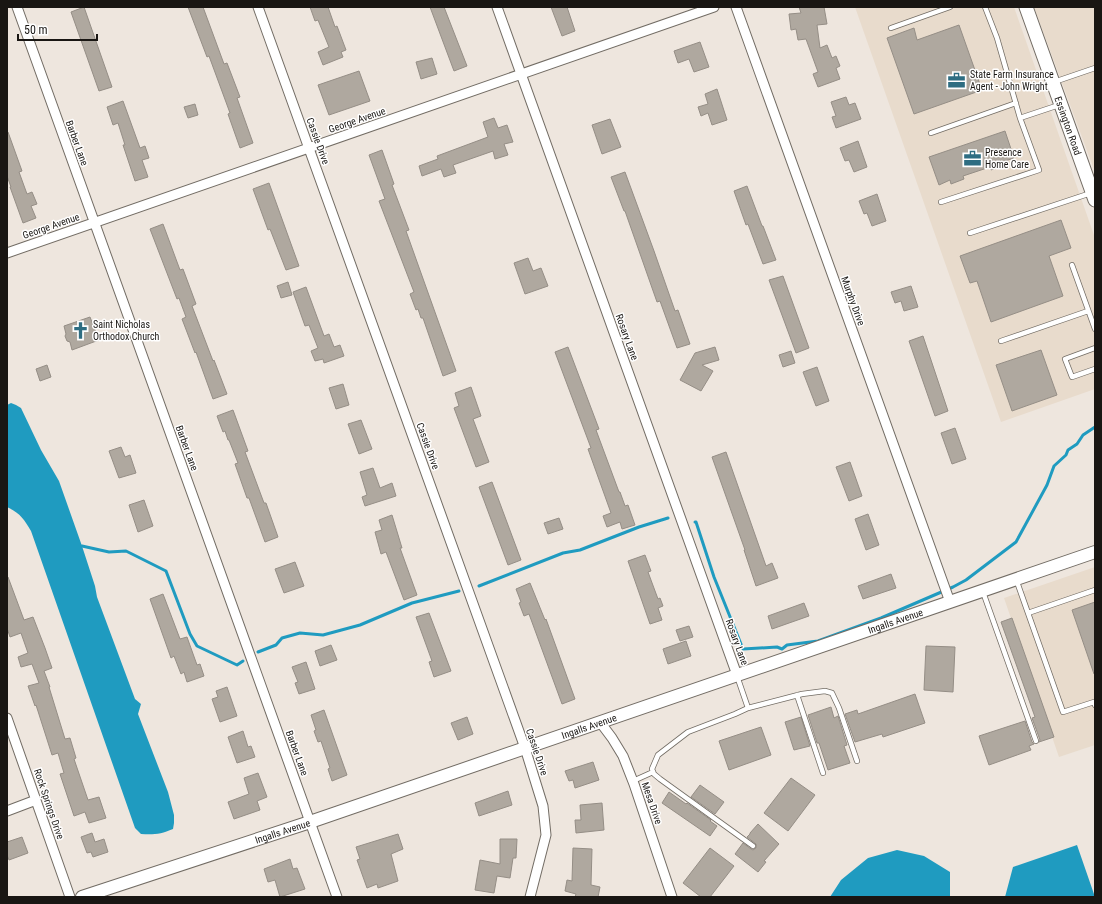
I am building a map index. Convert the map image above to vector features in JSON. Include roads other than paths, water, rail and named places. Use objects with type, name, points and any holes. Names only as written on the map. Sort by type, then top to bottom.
[{"type":"main road","name":"Essington Road","points":[[1026,7],[1060,104],[1093,189]]},
{"type":"street","name":"Barber Lane","points":[[17,7],[337,897]]},
{"type":"street","name":"Cassie Drive","points":[[258,7],[525,748],[543,806],[546,835],[530,897]]},
{"type":"street","name":"Rosary Lane","points":[[497,7],[737,675]]},
{"type":"street","name":"George Avenue","points":[[7,253],[714,7]]},
{"type":"street","name":"Murphy Drive","points":[[736,7],[950,602]]},
{"type":"street","name":"Ingalls Avenue","points":[[82,897],[310,822],[1095,552]]},
{"type":"street","name":"Rock Springs Drive","points":[[7,718],[70,897]]},
{"type":"street","name":"Mesa Drive","points":[[600,722],[623,756],[633,781],[672,897]]},
{"type":"street","points":[[7,811],[36,800]]},
{"type":"lane","points":[[891,28],[950,7]]},
{"type":"lane","points":[[941,202],[1039,170],[1020,118],[985,7]]},
{"type":"lane","points":[[1052,82],[1095,68]]},
{"type":"lane","points":[[931,133],[1016,103]]},
{"type":"lane","points":[[1020,118],[1060,104]]},
{"type":"lane","points":[[970,233],[1093,189]]},
{"type":"lane","points":[[1072,265],[1095,328]]},
{"type":"lane","points":[[1001,341],[1088,311]]},
{"type":"lane","points":[[1095,348],[1065,359],[1072,377],[1095,369]]},
{"type":"lane","points":[[1016,579],[1063,712],[1094,702],[1095,705]]},
{"type":"lane","points":[[983,590],[1036,741]]},
{"type":"lane","points":[[1028,613],[1095,590]]},
{"type":"lane","points":[[737,675],[748,708]]},
{"type":"lane","points":[[753,846],[660,779],[652,769],[658,755],[688,732],[748,708],[797,696],[826,691],[832,693],[839,708],[857,761]]},
{"type":"lane","points":[[797,696],[823,773]]},
{"type":"lane","points":[[633,781],[653,772]]},
{"type":"water","points":[[11,403],[21,408],[41,450],[59,481],[82,546],[97,597],[135,699],[141,704],[138,714],[168,792],[174,815],[173,829],[169,831],[157,834],[141,834],[135,828],[31,531],[21,517],[7,507],[7,405]]},
{"type":"water","points":[[1077,845],[1095,897],[1005,897],[1013,867]]},
{"type":"water","points":[[897,850],[924,856],[950,872],[950,897],[830,897],[841,880],[868,858]]},
{"type":"waterway","points":[[695,522],[714,577],[743,649],[777,647],[782,649],[787,645],[818,641],[881,618],[953,587],[966,580],[1016,542],[1047,485],[1054,466],[1066,455],[1068,450],[1077,444],[1083,435],[1095,427]]},
{"type":"waterway","points":[[479,586],[563,553],[580,550],[639,527],[668,518]]},
{"type":"waterway","points":[[82,546],[109,552],[126,551],[166,571],[190,634],[197,646],[237,665],[243,661]]},
{"type":"waterway","points":[[258,652],[276,645],[282,638],[300,633],[323,635],[360,625],[412,603],[459,591]]},
{"type":"place","name":"State Farm Insurance Agent - John Wright","points":[[957,80]]},
{"type":"place","name":"Presence Home Care","points":[[972,158]]},
{"type":"place","name":"Saint Nicholas Orthodox Church","points":[[80,330]]}]
